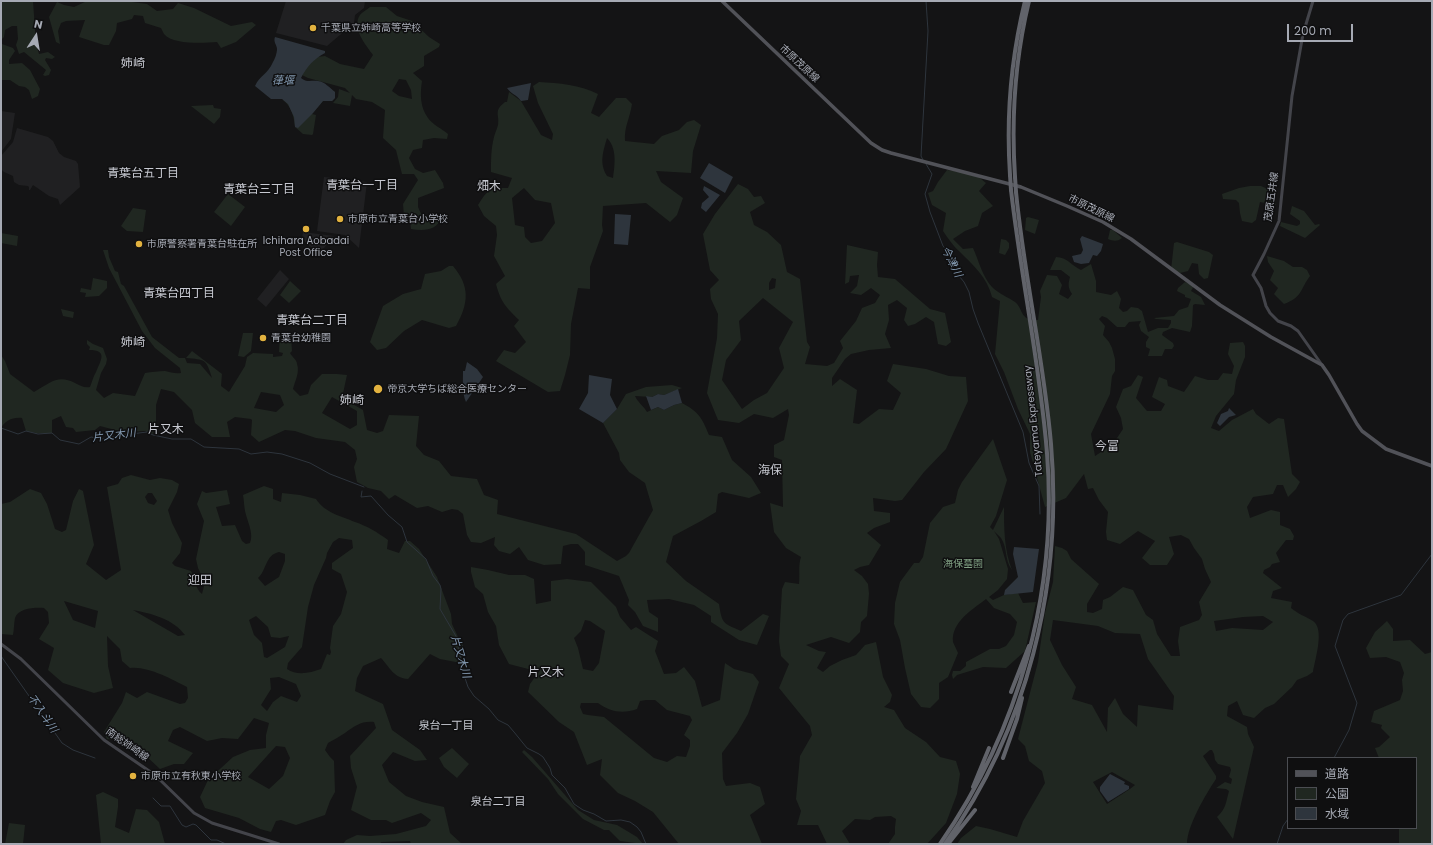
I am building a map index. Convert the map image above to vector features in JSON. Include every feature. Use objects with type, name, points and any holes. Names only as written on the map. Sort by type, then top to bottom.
[{"type":"highway","name":"Tateyama Expressway","points":[[945,844],[972,801],[996,756],[1019,702],[1038,639],[1049,578],[1053,523],[1051,443],[1012,176],[1009,127],[1012,75],[1019,24],[1024,1]]},
{"type":"highway","name":"Tateyama Expressway","points":[[1012,176],[1015,75],[1028,1]]},
{"type":"highway","name":"Tateyama Expressway","points":[[940,844],[955,822],[985,770],[1004,729],[1034,636],[1044,582],[1047,556],[1049,514],[1048,468],[1043,412],[1019,251],[1014,191]]},
{"type":"highway","points":[[1011,692],[1034,636]]},
{"type":"highway","points":[[1003,758],[1017,719],[1029,669]]},
{"type":"highway","points":[[955,822],[974,784],[989,748]]},
{"type":"highway","points":[[948,844],[975,810]]},
{"type":"main road","name":"市原茂原線","points":[[722,1],[867,140],[886,152],[1021,187],[1103,222],[1131,239],[1226,308],[1271,337],[1322,365],[1362,431],[1390,451],[1432,466]]},
{"type":"main road","name":"茂原五井線","points":[[1313,1],[1303,34],[1292,96],[1278,221],[1253,275],[1261,288],[1266,306],[1270,313],[1278,321],[1291,326],[1298,331],[1322,365]]},
{"type":"main road","name":"南総姉崎線","points":[[1,644],[21,659],[104,740],[155,775],[194,813],[212,823],[279,844]]},
{"type":"shaded area","name":"千葉県立姉崎高等学校","points":[[286,1],[365,1],[364,8],[355,15],[354,23],[327,46],[276,33]]},
{"type":"shaded area","points":[[1,111],[15,113],[11,139],[1,152]]},
{"type":"shaded area","points":[[17,128],[48,137],[53,141],[59,153],[64,157],[76,161],[78,164],[80,187],[60,205],[58,199],[49,196],[33,185],[29,190],[28,186],[19,185],[14,182],[13,176],[1,169],[1,156],[13,142]]},
{"type":"shaded area","name":"市原市立青葉台小学校","points":[[324,177],[367,182],[359,248],[345,235],[317,231]]},
{"type":"shaded area","points":[[303,232],[334,236],[319,254],[302,239]]},
{"type":"shaded area","points":[[280,270],[289,279],[266,307],[257,299]]},
{"type":"green space","points":[[1,1],[33,1],[36,44],[39,54],[48,52],[55,57],[52,59],[46,58],[45,60],[51,70],[49,75],[43,75],[46,70],[24,52],[19,54],[16,45],[18,39],[17,26],[12,26],[5,30],[4,37],[1,40]]},
{"type":"green space","points":[[87,1],[132,2],[147,4],[157,11],[173,9],[178,3],[194,8],[231,26],[252,22],[256,25],[236,42],[221,48],[217,42],[181,42],[168,38],[161,28],[145,23],[143,16],[134,15],[132,19],[117,23],[116,31],[109,45],[104,45],[79,37],[85,20],[66,21],[61,23],[58,31],[60,44],[56,42],[49,17],[57,2],[74,7]]},
{"type":"green space","points":[[370,7],[386,7],[397,16],[412,21],[429,37],[440,44],[439,47],[424,56],[424,66],[413,73],[422,81],[421,100],[425,114],[432,122],[448,134],[447,139],[434,138],[423,140],[422,148],[413,150],[409,158],[415,169],[423,173],[435,170],[443,183],[444,188],[418,198],[418,207],[422,216],[441,217],[437,225],[429,229],[411,229],[410,219],[404,216],[403,204],[418,180],[414,174],[402,174],[396,150],[383,138],[385,110],[372,102],[356,99],[352,95],[350,106],[333,103],[338,97],[339,89],[350,93],[345,88],[302,75],[305,68],[317,57],[325,56],[340,64],[364,69],[373,55],[360,36],[357,25],[360,15]],"holes":[[[399,79],[406,80],[411,90],[412,99],[399,96],[392,91]]]},
{"type":"green space","points":[[1,43],[13,48],[15,51],[9,60],[9,64],[22,63],[30,70],[40,89],[38,96],[32,99],[29,90],[25,87],[19,86],[10,80],[1,80]]},
{"type":"green space","points":[[539,82],[562,84],[584,88],[598,94],[591,113],[599,117],[616,98],[626,98],[632,104],[625,131],[625,141],[654,144],[662,136],[679,130],[687,122],[694,120],[701,125],[693,151],[691,173],[656,171],[661,182],[683,198],[677,215],[670,222],[646,203],[603,206],[603,231],[590,267],[590,289],[578,288],[571,324],[570,355],[565,375],[560,391],[548,392],[496,361],[504,350],[515,353],[526,342],[514,326],[519,320],[504,304],[496,284],[505,276],[494,256],[497,235],[496,226],[484,216],[478,205],[490,190],[497,188],[508,188],[512,178],[491,172],[492,150],[498,125],[498,111],[501,105],[507,102],[509,92],[521,101],[541,135],[552,140],[553,134],[538,103],[533,86]],"holes":[[[607,138],[614,151],[615,162],[613,178],[607,176],[602,162]],[[524,188],[535,200],[551,203],[555,223],[542,241],[531,243],[525,237],[524,227],[515,225],[512,198]]]},
{"type":"green space","points":[[323,83],[335,92],[335,98],[332,101],[323,101],[312,114],[316,115],[313,134],[303,134],[295,127],[292,112],[283,100],[288,96]]},
{"type":"green space","points":[[213,105],[214,108],[221,109],[220,117],[214,124],[191,106]]},
{"type":"green space","points":[[947,170],[975,174],[986,183],[979,191],[993,206],[982,213],[978,226],[965,231],[953,239],[963,249],[973,248],[983,273],[992,287],[1015,302],[1028,319],[1038,320],[1041,297],[1040,291],[1047,275],[1057,276],[1062,285],[1059,294],[1068,299],[1072,294],[1069,286],[1070,277],[1061,270],[1050,270],[1056,257],[1063,258],[1081,270],[1091,264],[1096,281],[1096,292],[1111,295],[1117,291],[1121,299],[1119,308],[1123,312],[1127,311],[1131,307],[1138,308],[1142,311],[1148,332],[1158,328],[1168,328],[1171,323],[1171,320],[1154,318],[1174,316],[1179,310],[1188,307],[1191,299],[1185,297],[1185,295],[1177,291],[1178,288],[1185,282],[1194,286],[1191,291],[1201,297],[1205,305],[1193,305],[1192,326],[1190,332],[1172,328],[1163,332],[1162,335],[1173,343],[1174,346],[1172,349],[1165,349],[1162,356],[1148,356],[1150,349],[1146,347],[1146,342],[1149,337],[1141,331],[1139,325],[1141,321],[1129,322],[1125,327],[1117,327],[1107,318],[1102,316],[1099,319],[1105,326],[1103,335],[1112,348],[1115,359],[1115,371],[1112,376],[1110,394],[1091,434],[1095,456],[1113,444],[1123,429],[1121,418],[1116,407],[1123,389],[1131,386],[1138,375],[1143,377],[1136,398],[1147,411],[1161,411],[1165,404],[1152,397],[1159,377],[1167,380],[1168,386],[1184,392],[1195,376],[1208,380],[1218,380],[1223,373],[1232,374],[1234,366],[1228,354],[1230,343],[1243,342],[1245,346],[1245,357],[1236,380],[1234,394],[1216,416],[1211,428],[1219,431],[1232,420],[1253,409],[1256,414],[1269,424],[1278,418],[1284,419],[1292,474],[1300,482],[1296,489],[1288,497],[1283,485],[1277,485],[1273,494],[1253,497],[1247,507],[1250,518],[1271,510],[1280,512],[1280,525],[1290,529],[1294,536],[1293,540],[1286,540],[1276,553],[1280,562],[1272,564],[1264,570],[1263,573],[1282,588],[1273,591],[1271,598],[1292,602],[1291,608],[1317,625],[1319,637],[1313,672],[1297,680],[1292,687],[1274,704],[1265,708],[1254,718],[1243,715],[1237,701],[1228,706],[1227,716],[1247,727],[1248,734],[1254,747],[1233,839],[1217,817],[1224,808],[1229,791],[1226,789],[1216,788],[1225,782],[1231,784],[1232,779],[1229,777],[1231,770],[1230,767],[1218,764],[1212,750],[1210,750],[1203,756],[1216,776],[1216,779],[1202,801],[1190,828],[1187,844],[957,844],[961,838],[976,826],[1017,837],[1023,821],[1045,783],[1042,771],[1029,761],[1025,746],[1018,739],[1038,662],[1045,613],[1053,582],[1055,546],[1067,551],[1071,559],[1099,584],[1087,604],[1087,612],[1093,613],[1102,609],[1103,600],[1110,597],[1123,587],[1133,590],[1146,615],[1153,620],[1157,634],[1171,656],[1180,656],[1178,641],[1180,627],[1199,620],[1202,615],[1199,602],[1211,582],[1202,559],[1189,539],[1181,535],[1169,537],[1174,554],[1167,565],[1150,565],[1142,558],[1155,541],[1138,531],[1120,544],[1107,540],[1106,532],[1108,512],[1099,500],[1093,488],[1088,489],[1084,474],[1066,498],[1045,507],[1030,452],[1030,434],[995,354],[1000,301],[992,297],[983,277],[955,247],[943,231],[946,213],[932,205],[928,193],[933,191]],"holes":[[[1263,616],[1273,622],[1263,630],[1232,628],[1216,631],[1214,621]],[[1053,620],[1098,626],[1115,633],[1140,634],[1148,659],[1174,696],[1173,710],[1138,705],[1137,727],[1123,714],[1115,698],[1108,708],[1107,732],[1092,705],[1072,699],[1076,687],[1062,665],[1050,640]],[[1112,772],[1135,785],[1107,804],[1093,782]]]},
{"type":"green space","points":[[738,184],[748,189],[754,197],[761,196],[765,203],[750,212],[754,225],[767,232],[781,245],[787,272],[800,279],[807,342],[810,347],[805,364],[827,366],[834,363],[843,348],[840,341],[856,321],[862,308],[875,303],[880,295],[871,288],[861,295],[850,293],[857,286],[859,275],[850,276],[849,282],[845,284],[847,245],[878,252],[878,277],[895,279],[930,309],[945,313],[951,342],[946,346],[938,344],[934,322],[926,317],[915,324],[908,326],[904,320],[907,308],[897,300],[888,305],[889,320],[885,334],[891,348],[869,350],[851,354],[845,359],[832,378],[832,386],[840,379],[857,390],[853,423],[859,424],[879,409],[893,410],[901,393],[887,381],[893,364],[926,369],[949,376],[966,377],[968,401],[946,449],[924,472],[902,500],[895,501],[873,498],[874,511],[890,513],[890,522],[874,528],[867,533],[881,545],[869,565],[854,570],[862,576],[868,584],[869,594],[867,616],[861,622],[860,632],[849,643],[831,637],[806,645],[819,651],[826,652],[817,668],[823,672],[830,666],[856,655],[865,645],[876,642],[883,677],[892,695],[890,702],[884,707],[894,710],[905,728],[926,742],[940,757],[956,761],[960,774],[957,794],[946,823],[927,844],[888,844],[895,834],[896,819],[891,816],[875,817],[870,820],[855,819],[842,831],[850,844],[827,844],[818,825],[797,825],[801,811],[796,799],[800,756],[812,735],[810,726],[779,688],[789,664],[781,656],[779,641],[782,589],[785,582],[799,584],[799,567],[801,557],[786,548],[774,532],[770,503],[783,507],[782,460],[774,457],[774,445],[784,440],[789,415],[788,409],[773,418],[754,414],[739,423],[718,420],[707,393],[717,338],[718,314],[711,299],[710,289],[719,280],[710,270],[703,234],[715,214]],"holes":[[[772,278],[776,279],[775,288],[769,290],[769,283]],[[763,298],[793,322],[779,348],[784,368],[767,393],[742,409],[722,380],[726,360],[741,340],[739,321]]]},
{"type":"green space","points":[[1250,186],[1261,186],[1274,192],[1276,205],[1260,202],[1256,220],[1252,223],[1242,221],[1239,203],[1236,200],[1223,199],[1222,194]]},
{"type":"green space","points":[[228,194],[245,207],[231,226],[214,212]]},
{"type":"green space","points":[[1292,206],[1304,211],[1315,225],[1320,225],[1305,238],[1280,226],[1281,222],[1297,226],[1300,224],[1300,221],[1290,214]]},
{"type":"green space","points":[[133,208],[146,210],[143,232],[127,231],[121,226]]},
{"type":"green space","points":[[1028,217],[1039,220],[1035,234],[1025,230],[1026,218]]},
{"type":"green space","points":[[1110,230],[1113,230],[1122,238],[1115,241],[1108,239]]},
{"type":"green space","points":[[1,233],[18,236],[17,246],[1,243]]},
{"type":"green space","points":[[1001,239],[1006,240],[1009,243],[1009,248],[1005,255],[999,253]]},
{"type":"green space","points":[[1177,242],[1209,252],[1213,255],[1208,278],[1204,279],[1199,274],[1198,264],[1192,263],[1188,271],[1180,273],[1171,270],[1174,243]]},
{"type":"green space","points":[[103,250],[108,250],[109,257],[115,271],[118,272],[121,284],[124,286],[152,337],[179,358],[185,358],[187,363],[200,364],[212,378],[204,361],[186,358],[192,351],[222,374],[221,386],[229,392],[245,366],[247,357],[253,353],[273,354],[273,357],[282,356],[283,353],[279,352],[280,334],[291,337],[292,351],[290,353],[296,361],[298,367],[293,389],[300,396],[308,394],[311,385],[322,374],[347,375],[342,398],[363,410],[367,430],[377,433],[383,431],[389,415],[419,416],[416,446],[424,455],[439,461],[451,476],[477,479],[484,495],[498,500],[497,514],[576,534],[617,561],[629,553],[653,510],[645,483],[629,472],[620,460],[619,453],[603,423],[617,409],[626,394],[646,387],[672,385],[682,388],[664,395],[658,394],[652,397],[635,396],[647,412],[658,407],[664,410],[682,403],[692,409],[702,420],[709,435],[722,437],[732,460],[751,477],[761,493],[749,498],[722,492],[718,494],[716,512],[673,536],[666,562],[686,581],[719,604],[721,616],[724,622],[730,626],[741,631],[763,614],[769,616],[757,645],[739,640],[711,622],[711,616],[694,605],[669,599],[647,600],[649,612],[658,618],[658,632],[643,626],[635,612],[628,605],[629,600],[619,576],[585,565],[585,552],[578,544],[563,546],[561,564],[544,565],[528,560],[519,547],[510,554],[499,551],[494,545],[495,537],[481,543],[471,542],[467,535],[463,514],[458,510],[452,509],[442,512],[428,506],[417,508],[395,495],[389,499],[381,491],[368,488],[357,482],[354,467],[357,459],[355,450],[345,442],[316,438],[295,431],[285,430],[259,442],[251,435],[252,420],[235,417],[227,422],[230,437],[212,437],[195,423],[192,410],[174,392],[161,389],[156,405],[156,424],[153,434],[145,431],[123,432],[100,426],[95,430],[76,432],[73,428],[66,427],[61,416],[52,420],[52,433],[36,433],[26,431],[22,418],[9,420],[1,428],[1,355],[10,374],[34,392],[54,381],[64,379],[82,386],[90,387],[102,356],[95,350],[89,350],[90,347],[87,344],[87,340],[103,348],[107,359],[96,390],[104,398],[113,393],[135,396],[145,373],[165,371],[181,373],[180,368],[155,348],[142,331],[109,268]],"holes":[[[261,392],[280,395],[284,405],[276,412],[254,408]],[[332,397],[357,411],[357,425],[350,429],[322,413]]]},
{"type":"green space","points":[[1267,256],[1284,261],[1293,267],[1302,267],[1307,270],[1310,276],[1298,295],[1284,304],[1274,294],[1278,288],[1270,280],[1274,271],[1268,262]]},
{"type":"green space","points":[[449,266],[453,266],[459,273],[466,295],[463,310],[456,326],[449,328],[422,320],[404,331],[386,348],[377,350],[370,342],[383,306],[403,294],[421,289],[425,274],[441,271]]},
{"type":"green space","points":[[93,278],[107,281],[107,288],[99,296],[85,297],[86,293],[80,292],[81,288],[91,290]]},
{"type":"green space","points":[[290,281],[301,291],[289,303],[280,295]]},
{"type":"green space","points":[[61,309],[74,312],[73,318],[63,316]]},
{"type":"green space","points":[[243,333],[253,333],[251,351],[244,357],[238,356]]},
{"type":"green space","name":"海保墓園","points":[[993,439],[1007,480],[996,516],[990,527],[993,530],[1004,507],[1006,547],[1012,570],[1008,562],[1005,546],[1001,538],[994,531],[999,539],[1008,569],[1007,579],[998,590],[989,597],[993,600],[1004,595],[1018,593],[1023,603],[1036,602],[1025,651],[1006,668],[983,667],[957,675],[953,679],[953,671],[960,671],[966,666],[966,662],[990,649],[999,649],[1006,646],[1014,635],[1017,622],[1010,614],[994,608],[986,599],[969,612],[955,628],[953,642],[958,653],[948,677],[939,683],[939,699],[930,708],[921,707],[911,694],[900,640],[894,624],[895,603],[900,582],[914,563],[919,563],[923,557],[930,523],[943,507],[955,503],[958,490],[962,482]]},
{"type":"green space","points":[[131,475],[150,480],[160,478],[172,480],[179,484],[177,492],[168,510],[172,523],[182,543],[180,553],[172,563],[175,566],[191,571],[196,586],[202,594],[205,582],[198,568],[196,559],[204,521],[197,504],[202,491],[206,493],[227,490],[230,504],[216,507],[222,526],[235,525],[242,541],[246,544],[250,543],[251,535],[243,495],[264,486],[273,489],[273,499],[281,502],[282,493],[316,499],[329,511],[364,525],[384,537],[388,540],[387,549],[399,553],[405,541],[410,541],[419,549],[437,577],[451,614],[452,624],[463,645],[461,663],[440,659],[430,654],[408,679],[396,675],[381,658],[363,666],[357,678],[355,691],[383,704],[392,730],[420,750],[427,760],[415,761],[393,752],[382,765],[389,782],[406,796],[422,802],[444,807],[450,833],[462,844],[411,844],[410,841],[381,842],[380,844],[343,844],[346,840],[357,835],[370,836],[396,834],[426,826],[431,820],[421,813],[392,823],[386,820],[371,820],[351,810],[357,787],[351,768],[350,756],[376,728],[374,722],[358,724],[328,743],[325,750],[334,761],[335,792],[325,815],[296,825],[281,820],[276,821],[271,832],[260,829],[239,818],[205,808],[200,797],[208,780],[233,757],[250,750],[266,748],[266,735],[269,723],[254,718],[238,739],[222,738],[207,741],[180,727],[173,730],[168,741],[193,753],[184,764],[174,764],[160,769],[130,741],[107,739],[104,732],[122,703],[126,692],[137,698],[147,692],[180,704],[185,703],[188,698],[187,687],[152,671],[130,668],[122,661],[120,649],[107,636],[108,666],[113,688],[94,693],[63,683],[48,670],[54,648],[39,639],[49,623],[48,612],[44,608],[23,610],[15,618],[13,635],[1,634],[1,504],[10,502],[30,489],[41,493],[47,504],[55,529],[62,532],[66,530],[73,501],[79,489],[83,491],[94,545],[86,564],[106,580],[121,570],[107,487],[118,484],[122,478]],"holes":[[[148,493],[152,493],[157,501],[154,505],[148,503],[145,497]],[[339,538],[352,540],[353,548],[332,563],[332,569],[341,574],[347,592],[341,614],[333,626],[330,655],[327,654],[321,669],[308,673],[295,673],[287,669],[288,663],[302,647],[308,607],[314,585],[333,542]],[[279,552],[285,554],[285,561],[279,577],[265,586],[258,578],[271,556]],[[64,601],[98,611],[95,628],[73,620]],[[133,610],[155,615],[169,621],[180,629],[185,635],[178,636]],[[256,616],[268,627],[271,637],[280,638],[289,636],[285,647],[267,658],[264,657],[262,643],[254,635],[249,620]],[[279,677],[296,684],[301,696],[297,702],[281,696],[273,702],[267,711],[261,705],[271,689],[270,678]],[[276,746],[285,747],[290,758],[283,776],[269,789],[248,777]]]},
{"type":"green space","points":[[471,567],[509,575],[525,575],[534,579],[536,604],[551,601],[551,581],[567,579],[591,582],[616,607],[620,617],[631,630],[636,627],[658,641],[655,651],[664,674],[676,673],[684,667],[695,681],[702,707],[720,700],[725,663],[734,669],[753,674],[759,682],[748,714],[737,733],[722,753],[723,779],[726,786],[750,783],[760,787],[765,804],[750,815],[762,844],[679,844],[653,812],[618,793],[600,775],[602,759],[587,765],[574,732],[559,722],[528,692],[530,684],[540,670],[532,670],[509,664],[499,645],[496,626],[488,612],[483,594],[475,587]],"holes":[[[585,620],[590,621],[605,631],[599,663],[593,671],[583,669],[574,638],[581,631]],[[655,700],[667,710],[690,716],[692,720],[684,735],[690,740],[690,746],[686,757],[677,756],[667,762],[654,758],[604,717],[583,714],[580,707],[581,703],[598,703],[612,710],[622,712],[632,711],[637,709],[640,701]]]},
{"type":"green space","points":[[1387,621],[1393,629],[1393,641],[1410,640],[1425,654],[1432,652],[1432,844],[1399,844],[1399,829],[1417,829],[1417,757],[1379,757],[1375,748],[1379,747],[1390,737],[1381,728],[1382,725],[1371,722],[1374,711],[1400,700],[1403,691],[1402,680],[1404,673],[1400,662],[1386,657],[1370,658],[1366,648],[1375,632]]},
{"type":"green space","points":[[452,748],[469,764],[457,778],[444,767],[439,758]]},
{"type":"green space","points":[[524,750],[532,757],[578,810],[594,820],[617,825],[637,837],[643,844],[620,841],[609,830],[604,830],[583,819],[558,794],[548,779],[522,752]]},
{"type":"green space","points":[[103,792],[118,799],[115,827],[129,833],[136,809],[147,810],[159,822],[165,844],[101,844],[96,795]]},
{"type":"green space","points":[[9,823],[25,825],[23,844],[5,844]]},
{"type":"water","name":"葎堰","points":[[275,37],[325,51],[325,53],[311,63],[301,78],[309,81],[318,81],[325,84],[335,92],[335,98],[332,101],[323,101],[298,128],[295,127],[294,117],[288,104],[282,99],[271,99],[255,86],[259,79],[269,69],[275,58],[277,49],[274,40]]},
{"type":"water","points":[[531,83],[528,100],[521,101],[507,88]]},
{"type":"water","points":[[709,163],[733,177],[725,193],[700,178]]},
{"type":"water","points":[[704,186],[720,195],[706,212],[701,208],[702,203],[709,197],[703,190]]},
{"type":"water","points":[[615,214],[631,215],[628,245],[614,244]]},
{"type":"water","points":[[1082,236],[1103,244],[1101,251],[1097,256],[1093,255],[1089,263],[1081,264],[1074,262],[1072,256],[1081,254],[1083,250],[1080,239]]},
{"type":"water","points":[[467,362],[477,369],[483,377],[466,402],[463,391],[463,371],[465,371]]},
{"type":"water","points":[[589,375],[612,379],[610,395],[617,409],[603,423],[579,409],[588,393]]},
{"type":"water","points":[[678,389],[682,403],[664,410],[658,407],[651,410],[646,396],[652,397],[658,394],[664,395]]},
{"type":"water","points":[[1229,408],[1236,415],[1229,417],[1220,426],[1217,423],[1221,414],[1228,411]]},
{"type":"water","points":[[1014,547],[1039,549],[1033,592],[1004,595],[1005,590],[1018,577],[1013,554]]},
{"type":"water","points":[[1110,774],[1125,782],[1124,784],[1129,786],[1129,789],[1108,802],[1100,791],[1100,787]]},
{"type":"waterway","name":"今津川","points":[[923,160],[921,156],[928,31],[926,1]]},
{"type":"waterway","name":"今津川","points":[[926,164],[932,174],[925,194],[930,212],[943,246],[949,253],[950,265],[964,282],[969,292],[978,323],[1023,432],[1029,463],[1039,486],[1040,514]]},
{"type":"waterway","name":"片又木川","points":[[1,428],[18,434],[26,431],[38,434],[52,433],[60,440],[79,444],[91,437],[103,439],[147,432],[153,435],[172,439],[191,439],[204,447],[239,449],[251,454],[267,452],[282,454],[310,463],[330,474],[364,487]]},
{"type":"waterway","name":"片又木川","points":[[362,491],[361,497],[371,496],[388,515],[402,527],[407,542],[426,559],[433,576],[440,585],[440,609],[457,638],[463,672],[468,687],[474,696],[489,709],[498,720],[508,725],[527,748],[543,757],[550,768],[552,775],[565,788],[574,804],[606,821],[621,820],[630,822],[641,832],[646,844]]},
{"type":"waterway","points":[[1335,757],[1349,730],[1357,703],[1335,646],[1343,620],[1348,614],[1401,595],[1432,554]]},
{"type":"waterway","name":"不入斗川","points":[[1,656],[62,743],[73,750],[95,758]]},
{"type":"waterway","name":"不入斗川","points":[[153,798],[161,806],[170,806],[182,825],[186,827],[193,824],[196,825],[211,840],[217,840],[226,844]]},
{"type":"waterway","points":[[1277,844],[1283,826],[1287,820]]},
{"type":"place","name":"千葉県立姉崎高等学校","points":[[313,28]]},
{"type":"place","name":"市原市立青葉台小学校","points":[[340,219]]},
{"type":"place","name":"Ichihara Aobadai Post Office","points":[[306,229]]},
{"type":"place","name":"市原警察署青葉台駐在所","points":[[139,244]]},
{"type":"place","name":"青葉台幼稚園","points":[[263,338]]},
{"type":"place","name":"帝京大学ちば総合医療センター","points":[[378,389]]},
{"type":"place","name":"市原市立有秋東小学校","points":[[133,776]]},
{"type":"district","name":"姉崎","points":[[133,64]]},
{"type":"district","name":"青葉台五丁目","points":[[143,174]]},
{"type":"district","name":"青葉台一丁目","points":[[362,186]]},
{"type":"district","name":"畑木","points":[[489,187]]},
{"type":"district","name":"青葉台三丁目","points":[[259,190]]},
{"type":"district","name":"青葉台四丁目","points":[[179,294]]},
{"type":"district","name":"青葉台二丁目","points":[[312,321]]},
{"type":"district","name":"姉崎","points":[[133,343]]},
{"type":"district","name":"姉崎","points":[[352,401]]},
{"type":"district","name":"片又木","points":[[166,430]]},
{"type":"district","name":"今富","points":[[1107,447]]},
{"type":"district","name":"海保","points":[[770,471]]},
{"type":"district","name":"迎田","points":[[200,581]]},
{"type":"district","name":"片又木","points":[[546,673]]},
{"type":"district","name":"泉台一丁目","points":[[446,726]]},
{"type":"district","name":"泉台二丁目","points":[[498,802]]}]
